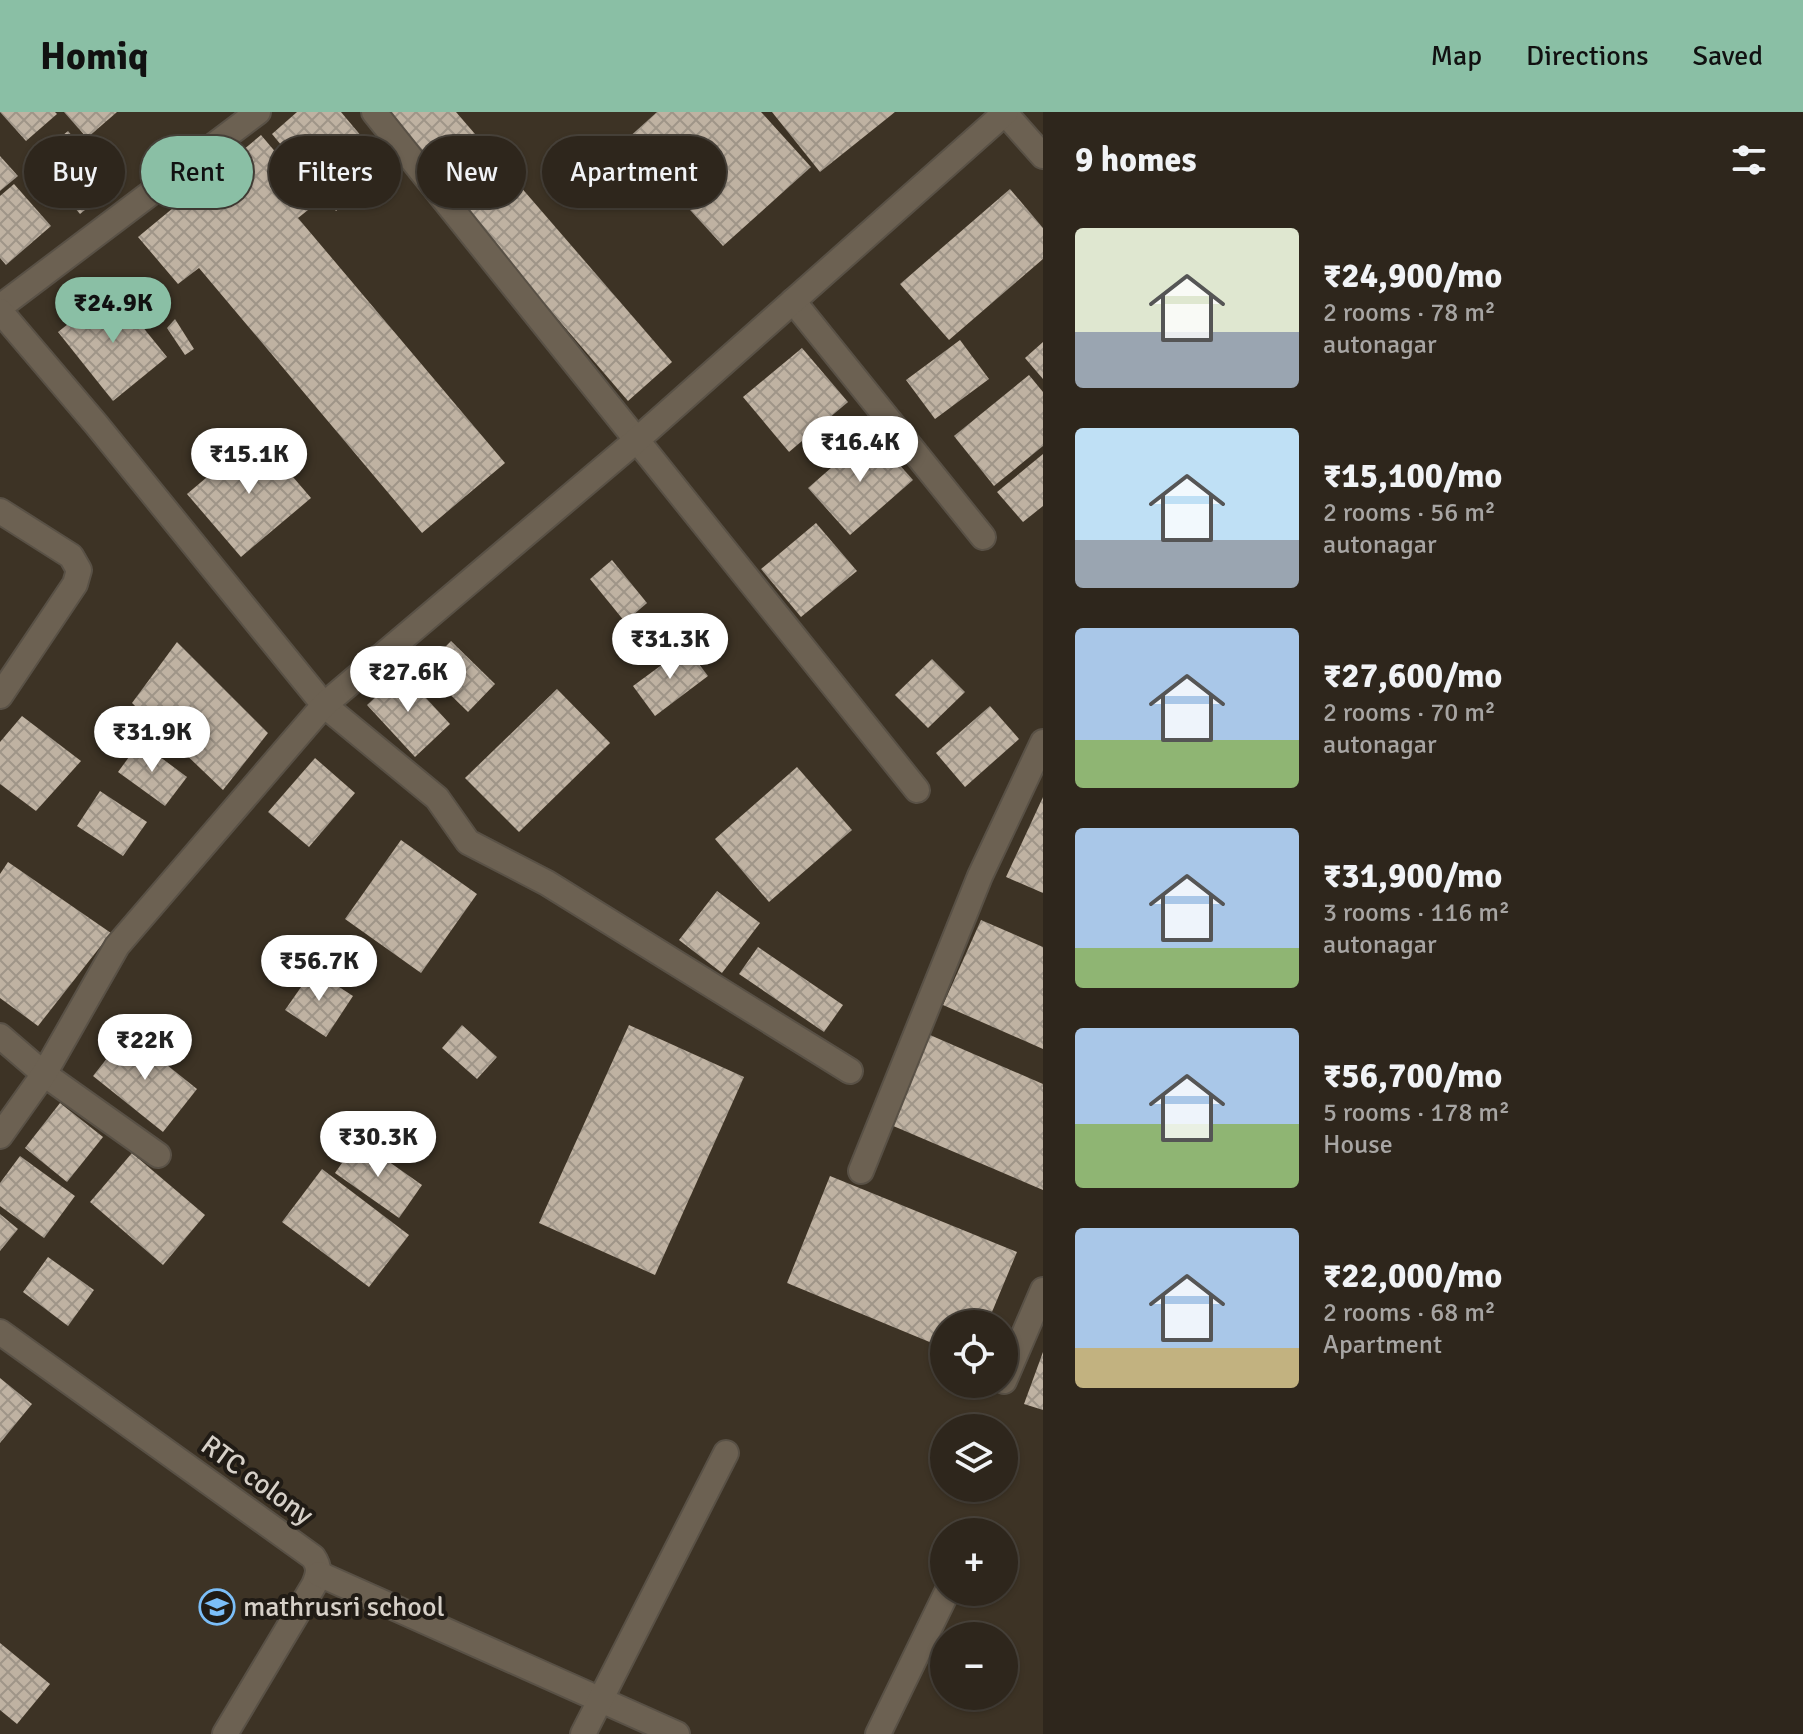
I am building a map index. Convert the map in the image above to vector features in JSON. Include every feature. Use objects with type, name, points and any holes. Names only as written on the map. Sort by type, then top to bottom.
[{"type":"street","points":[[258,112],[0,309],[324,705],[437,798],[468,842],[547,883],[850,1071]]},
{"type":"street","points":[[374,112],[917,790]]},
{"type":"street","points":[[0,1136],[44,1074],[117,946],[324,705],[638,439],[1005,112],[1043,156]]},
{"type":"street","points":[[793,301],[983,537]]},
{"type":"street","points":[[0,511],[71,556],[79,570],[75,584],[0,696]]},
{"type":"street","points":[[861,1171],[980,876],[1043,742]]},
{"type":"street","points":[[0,1036],[44,1074],[158,1155]]},
{"type":"street","points":[[1018,1349],[1043,1290]]},
{"type":"street","name":"RTC colony","points":[[0,1332],[313,1557],[319,1574]]},
{"type":"street","points":[[583,1734],[726,1453]]},
{"type":"street","points":[[225,1734],[319,1574],[677,1734]]},
{"type":"street","points":[[878,1734],[940,1606]]},
{"type":"building","points":[[0,112],[57,114],[32,136],[24,136],[24,139]]},
{"type":"building","points":[[64,112],[117,112],[89,136],[85,136]]},
{"type":"building","points":[[297,112],[341,112],[361,136],[274,136],[272,134]]},
{"type":"building","points":[[380,112],[456,112],[477,136],[417,136],[417,155]]},
{"type":"building","points":[[657,112],[761,112],[811,167],[723,246],[688,208],[726,208],[726,136],[630,136]]},
{"type":"building","points":[[772,112],[895,112],[820,172]]},
{"type":"building","points":[[261,135],[269,144],[269,208],[310,208],[298,218],[505,463],[422,533],[199,268],[178,284],[138,237],[173,208],[253,208],[253,142]]},
{"type":"building","points":[[0,156],[18,176],[0,191]]},
{"type":"building","points":[[14,184],[24,195],[24,208],[35,208],[51,226],[6,265],[0,258],[0,196]]},
{"type":"building","points":[[1010,189],[1043,228],[1043,259],[949,340],[900,284]]},
{"type":"building","points":[[526,193],[672,362],[628,401],[462,208],[526,208]]},
{"type":"building","points":[[112,289],[167,357],[113,401],[58,332]]},
{"type":"building","points":[[175,319],[194,349],[185,355],[167,328]]},
{"type":"building","points":[[960,340],[989,379],[935,419],[906,380]]},
{"type":"building","points":[[1043,342],[1043,379],[1025,358]]},
{"type":"building","points":[[802,348],[848,402],[789,452],[743,397]]},
{"type":"building","points":[[1029,375],[1043,392],[1043,446],[994,486],[954,436]]},
{"type":"building","points":[[871,433],[913,480],[850,535],[808,488]]},
{"type":"building","points":[[257,435],[311,498],[241,557],[187,494]]},
{"type":"building","points":[[1043,454],[1043,506],[1023,522],[997,492]]},
{"type":"building","points":[[816,523],[857,571],[801,617],[761,569]]},
{"type":"building","points":[[612,560],[647,603],[625,622],[590,579]]},
{"type":"building","points":[[451,641],[495,684],[468,712],[424,669]]},
{"type":"building","points":[[177,642],[268,733],[223,790],[132,703]]},
{"type":"building","points":[[686,647],[708,676],[655,716],[633,686]]},
{"type":"building","points":[[932,659],[965,692],[928,728],[895,695]]},
{"type":"building","points":[[402,672],[450,724],[415,757],[367,705]]},
{"type":"building","points":[[557,689],[610,743],[519,832],[465,778]]},
{"type":"building","points":[[990,706],[1019,739],[965,787],[936,753]]},
{"type":"building","points":[[22,716],[81,761],[36,811],[0,784],[0,742]]},
{"type":"building","points":[[140,742],[187,777],[165,806],[118,772]]},
{"type":"building","points":[[315,758],[355,793],[309,847],[268,812]]},
{"type":"building","points":[[797,767],[852,830],[769,902],[715,839]]},
{"type":"building","points":[[100,791],[147,822],[123,856],[77,826]]},
{"type":"building","points":[[1043,797],[1043,893],[1006,877]]},
{"type":"building","points":[[401,840],[477,894],[421,973],[345,919]]},
{"type":"building","points":[[8,862],[111,933],[38,1026],[0,998],[0,874]]},
{"type":"building","points":[[717,891],[760,923],[722,973],[679,940]]},
{"type":"building","points":[[981,920],[1043,947],[1043,1049],[943,1005]]},
{"type":"building","points":[[758,947],[843,1005],[824,1032],[739,974]]},
{"type":"building","points":[[313,970],[353,996],[326,1037],[285,1010]]},
{"type":"building","points":[[462,1025],[497,1057],[477,1079],[442,1048]]},
{"type":"building","points":[[629,1025],[744,1077],[655,1275],[539,1223]]},
{"type":"building","points":[[127,1033],[197,1089],[163,1132],[93,1076]]},
{"type":"building","points":[[930,1035],[1043,1084],[1043,1190],[891,1125]]},
{"type":"building","points":[[60,1103],[103,1137],[67,1182],[25,1148]]},
{"type":"building","points":[[358,1140],[422,1185],[399,1218],[335,1173]]},
{"type":"building","points":[[132,1153],[205,1215],[163,1265],[90,1202]]},
{"type":"building","points":[[20,1156],[75,1196],[44,1238],[0,1206],[0,1183]]},
{"type":"building","points":[[322,1169],[409,1235],[369,1287],[282,1222]]},
{"type":"building","points":[[830,1176],[1017,1252],[993,1310],[930,1310],[930,1342],[787,1283]]},
{"type":"building","points":[[0,1214],[18,1229],[0,1251]]},
{"type":"building","points":[[48,1257],[94,1290],[68,1326],[23,1292]]},
{"type":"building","points":[[1043,1352],[1043,1410],[1024,1404]]},
{"type":"building","points":[[0,1378],[32,1404],[0,1443]]},
{"type":"building","points":[[0,1643],[50,1684],[17,1724],[0,1710]]},
{"type":"place","name":"mathrusri school","points":[[217,1607]]}]
